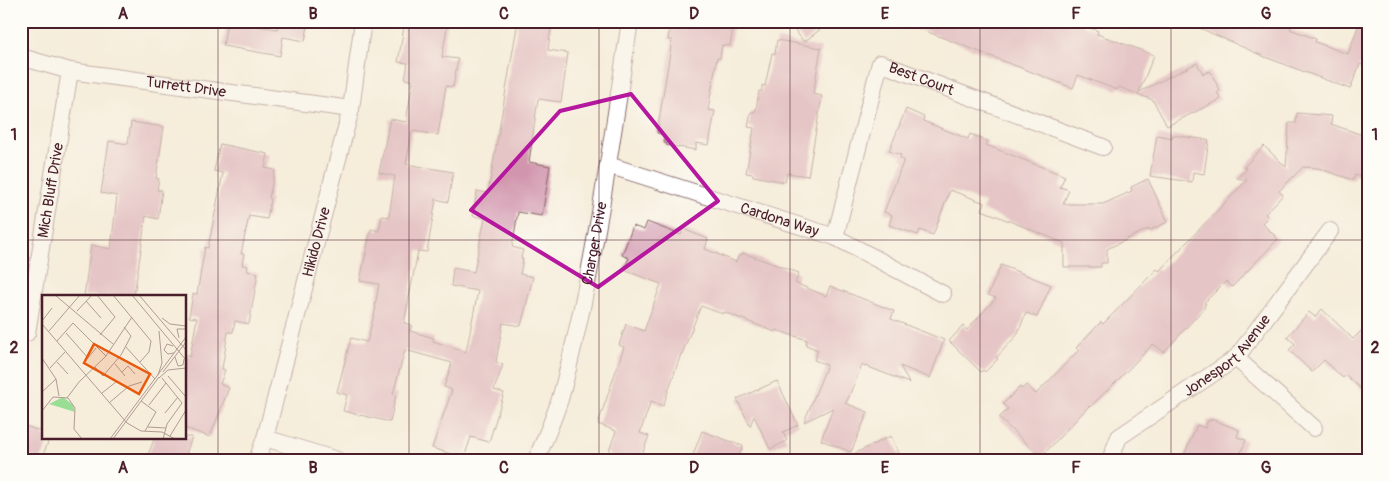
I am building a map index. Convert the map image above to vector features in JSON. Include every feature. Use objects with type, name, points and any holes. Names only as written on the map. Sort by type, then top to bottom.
[{"type":"street","name":"Hikido Drive","points":[[257,460],[265,438],[351,109],[363,21]]},
{"type":"street","name":"Charger Drive","points":[[536,460],[561,394],[587,280],[608,165],[630,21]]},
{"type":"street","name":"Turrett Drive","points":[[21,57],[70,71],[351,109]]},
{"type":"street","name":"Best Court","points":[[835,237],[880,63],[1103,147]]},
{"type":"street","name":"Mich Bluff Drive","points":[[21,331],[26,333],[70,71]]},
{"type":"street","name":"Cardona Way","points":[[608,165],[835,237],[943,294]]},
{"type":"street","name":"Jonesport Avenue","points":[[1110,460],[1119,437],[1236,358],[1330,231]]},
{"type":"street","points":[[1236,358],[1314,428]]},
{"type":"street","points":[[265,438],[337,460]]},
{"type":"highlighted area","points":[[631,94],[718,201],[598,287],[471,210],[560,111]]},
{"type":"building","points":[[227,21],[277,29],[278,21],[309,21],[305,41],[283,37],[280,56],[223,46]]},
{"type":"building","points":[[405,21],[448,21],[442,57],[458,59],[453,87],[446,86],[438,135],[412,131],[406,164],[453,172],[448,202],[436,199],[427,252],[418,251],[404,323],[412,325],[410,331],[434,338],[433,341],[466,352],[478,291],[451,286],[453,268],[474,272],[485,218],[473,216],[477,191],[488,193],[518,21],[552,21],[548,50],[568,53],[561,102],[538,99],[529,162],[550,166],[542,216],[518,212],[512,247],[523,250],[520,274],[533,277],[521,326],[503,323],[496,362],[503,365],[494,390],[504,393],[489,442],[471,437],[464,458],[432,448],[452,390],[444,387],[452,363],[405,350],[393,394],[396,395],[390,422],[343,411],[347,395],[337,392],[351,338],[367,342],[376,307],[379,284],[360,281],[371,229],[379,231],[382,216],[389,217],[395,176],[379,173],[390,119],[406,122],[413,81],[405,79],[408,63],[398,62]]},
{"type":"building","points":[[671,21],[734,21],[730,46],[722,45],[720,58],[717,58],[708,110],[715,111],[709,145],[696,143],[696,150],[666,145],[667,143],[664,143],[665,135],[657,133],[672,40],[668,40]]},
{"type":"building","points":[[788,21],[831,21],[804,42]]},
{"type":"building","points":[[906,21],[1073,21],[1098,31],[1097,34],[1154,55],[1139,92],[1197,63],[1203,74],[1210,71],[1220,91],[1217,93],[1221,99],[1167,126],[1153,100],[1119,87],[1117,90],[1078,75],[1073,88],[905,23]]},
{"type":"building","points":[[1184,21],[1292,21],[1290,29],[1316,39],[1315,42],[1348,54],[1360,21],[1368,21],[1368,67],[1360,64],[1350,89],[1265,57]]},
{"type":"building","points":[[777,40],[821,48],[813,94],[822,96],[808,176],[787,173],[785,182],[746,173],[754,128],[748,127],[751,112],[756,110],[759,91],[762,91],[762,85],[765,86],[772,53],[775,54]]},
{"type":"building","points":[[906,109],[924,117],[923,121],[968,139],[970,134],[988,141],[986,145],[1065,176],[1060,187],[1069,190],[1063,204],[1103,204],[1132,191],[1131,187],[1148,179],[1168,222],[1148,231],[1148,229],[1107,249],[1107,263],[1101,263],[1101,267],[1064,267],[1064,243],[982,210],[985,203],[950,190],[933,235],[920,230],[918,235],[889,225],[892,215],[884,212],[904,160],[900,158],[901,155],[889,151]]},
{"type":"building","points":[[1297,113],[1332,116],[1331,124],[1368,137],[1368,180],[1355,175],[1353,180],[1318,168],[1303,167],[1279,191],[1283,195],[1265,214],[1268,217],[1262,223],[1278,239],[1232,287],[1226,281],[1204,303],[1206,304],[1205,307],[1164,352],[1153,344],[1116,382],[1089,406],[1041,457],[999,418],[1008,409],[1003,404],[1020,387],[1022,389],[1026,385],[1036,394],[1079,350],[1076,348],[1101,322],[1103,324],[1157,269],[1159,271],[1247,180],[1237,178],[1247,169],[1244,167],[1264,146],[1286,167],[1289,123],[1296,123]]},
{"type":"building","points":[[131,122],[164,127],[156,178],[159,179],[157,190],[162,190],[158,219],[146,216],[134,295],[84,295],[91,245],[111,249],[117,196],[101,193],[109,141],[128,144]]},
{"type":"building","points":[[1157,135],[1209,140],[1204,174],[1193,172],[1192,182],[1150,176]]},
{"type":"building","points":[[220,144],[268,154],[265,168],[275,170],[267,219],[249,216],[241,254],[244,254],[242,265],[248,266],[247,271],[258,273],[249,324],[235,321],[233,332],[228,332],[222,369],[225,370],[220,384],[229,388],[210,437],[186,428],[186,355],[190,357],[197,318],[189,317],[193,294],[197,294],[205,247],[208,248],[223,173],[214,171]]},
{"type":"building","points":[[647,222],[681,235],[683,229],[708,239],[705,249],[736,262],[739,255],[741,256],[743,253],[799,273],[795,283],[826,296],[830,286],[894,311],[891,319],[944,340],[930,378],[900,366],[909,383],[862,365],[845,403],[868,412],[851,452],[821,440],[833,408],[804,422],[827,365],[814,360],[818,350],[806,345],[807,340],[776,330],[775,332],[724,312],[723,314],[701,306],[681,354],[663,406],[651,401],[640,433],[649,436],[640,460],[624,460],[608,454],[616,431],[598,424],[624,347],[619,345],[626,324],[644,331],[661,284],[624,270],[629,258],[622,255],[633,226],[644,230]]},
{"type":"building","points":[[1001,265],[1051,285],[1037,317],[1026,313],[1017,335],[996,358],[998,359],[985,372],[983,370],[981,372],[949,341],[963,326],[967,330],[996,298],[988,295]]},
{"type":"building","points":[[1322,309],[1353,339],[1368,324],[1368,396],[1346,375],[1343,378],[1324,360],[1312,372],[1289,350],[1295,344],[1287,337],[1309,312],[1315,317]]},
{"type":"building","points":[[777,381],[798,425],[783,432],[787,441],[770,449],[754,416],[750,426],[737,399]]},
{"type":"building","points":[[1211,419],[1239,430],[1237,437],[1246,440],[1238,460],[1182,460],[1197,425],[1205,428],[1208,420],[1211,421]]},
{"type":"building","points":[[21,424],[42,432],[42,438],[50,438],[41,460],[21,453]]},
{"type":"building","points":[[702,431],[743,446],[737,460],[691,460]]},
{"type":"building","points":[[891,436],[902,460],[841,460]]},
{"type":"building","points":[[192,437],[184,460],[146,460],[155,438]]}]
